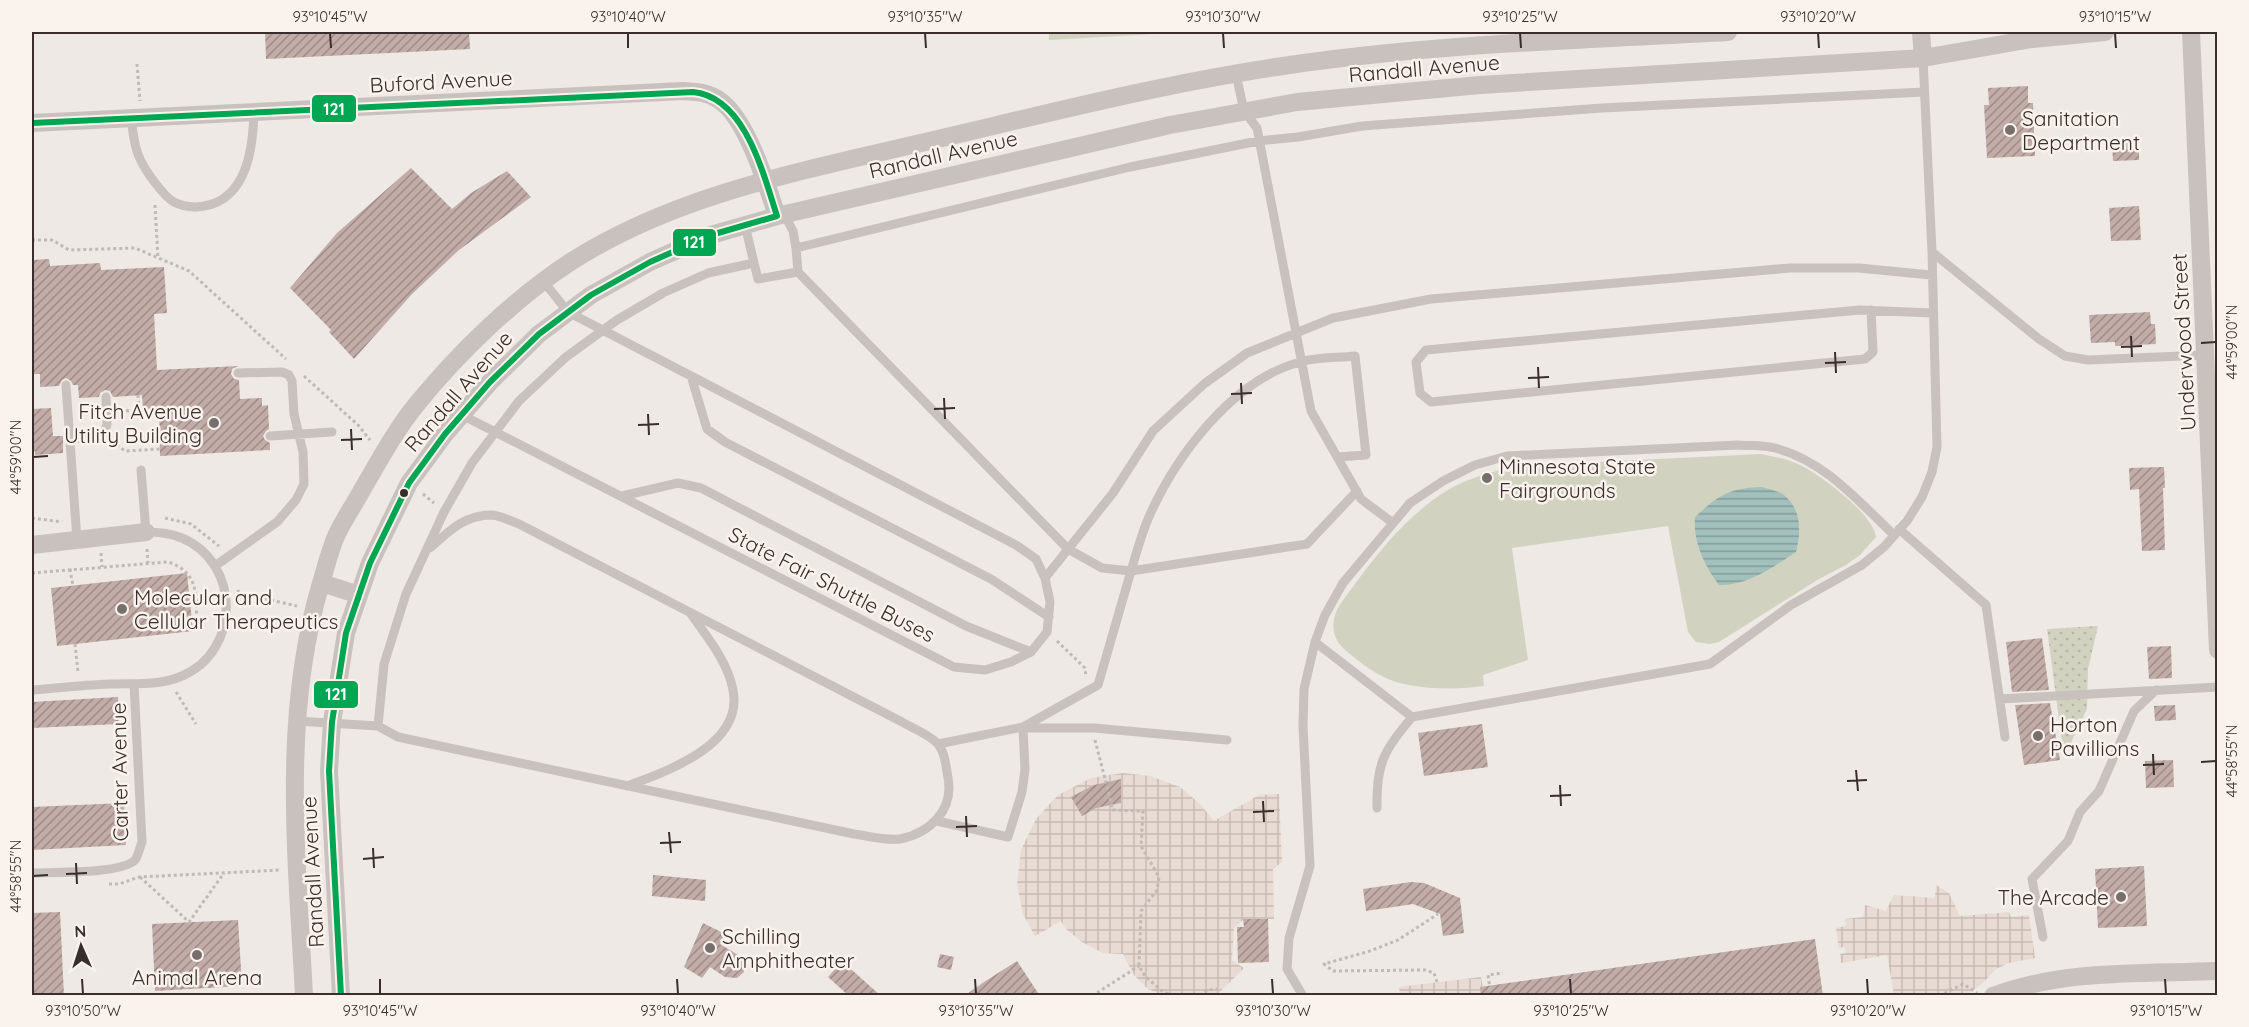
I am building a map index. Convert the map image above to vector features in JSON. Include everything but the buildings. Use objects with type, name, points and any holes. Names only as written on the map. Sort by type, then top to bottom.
[{"type":"street","name":"Randall Avenue","points":[[304,996],[294,789],[296,721],[314,609],[336,536],[382,455],[414,407],[463,352],[518,302],[572,261],[633,228],[697,200],[765,180],[1089,104],[1236,74],[1298,64],[1466,47],[1728,32]]},
{"type":"street","points":[[1921,32],[1923,58]]},
{"type":"street","name":"Randall Avenue","points":[[342,996],[329,771],[332,722],[346,633],[370,563],[410,483],[445,435],[490,382],[530,342],[568,312],[591,295],[650,262],[711,235],[781,215],[1138,132],[1297,102],[1469,86],[1923,58],[2032,39],[2105,32]]},
{"type":"street","name":"Underwood Street","points":[[2191,32],[2210,362],[2217,650]]},
{"type":"street","name":"Buford Avenue","points":[[32,123],[683,91],[704,92],[719,100],[732,112],[744,132],[781,215]]},
{"type":"street","points":[[32,544],[146,532]]},
{"type":"street","points":[[321,583],[359,595]]},
{"type":"street","points":[[1993,996],[2042,981],[2074,977],[2217,970]]},
{"type":"lane","points":[[1377,808],[1376,780],[1381,761],[1392,742],[1412,717],[1710,664],[1791,605],[1863,565],[1897,532],[1922,497],[1932,472],[1937,447],[1932,252],[1923,58]]},
{"type":"lane","points":[[1236,74],[1244,111],[1257,128],[1257,141],[1311,411],[1361,499],[1393,523]]},
{"type":"lane","points":[[796,248],[1119,170],[1257,141],[1298,137],[1362,126],[1457,117],[1602,108],[1924,92]]},
{"type":"lane","points":[[136,118],[140,159],[162,192],[173,202],[202,207],[217,203],[230,193],[239,179],[251,152],[254,113]]},
{"type":"lane","points":[[781,215],[793,231],[798,272],[1068,549],[1102,568],[1131,571],[1307,544],[1357,491]]},
{"type":"lane","points":[[745,225],[758,279],[798,272]]},
{"type":"lane","points":[[1932,252],[2039,339],[2065,356],[2088,360],[2210,362]]},
{"type":"lane","points":[[378,726],[384,664],[406,594],[444,512],[472,463],[519,401],[566,357],[602,330],[663,293],[708,273],[754,263]]},
{"type":"lane","points":[[1045,578],[1113,493],[1153,431],[1204,384],[1246,353],[1333,318],[1431,298],[1790,268],[1859,268],[1931,275]]},
{"type":"lane","points":[[544,282],[568,312],[1016,545],[1036,559],[1045,578],[1050,602],[1047,632]]},
{"type":"lane","points":[[1871,310],[1873,352],[1865,359],[1431,402],[1420,393],[1416,362],[1426,350],[1860,310],[1871,310],[1932,313]]},
{"type":"lane","points":[[1023,728],[1098,685],[1148,519],[1184,452],[1237,396],[1270,374],[1301,362],[1355,356],[1366,455],[1337,457]]},
{"type":"lane","points":[[215,566],[277,522],[296,500],[303,484],[303,452],[294,414],[292,381],[289,375],[282,372],[238,374]]},
{"type":"lane","points":[[691,376],[707,429],[725,442],[991,579],[1048,617]]},
{"type":"lane","points":[[66,385],[77,540]]},
{"type":"lane","points":[[70,439],[96,438],[103,434],[106,425],[106,397]]},
{"type":"lane","name":"State Fair Shuttle Buses","points":[[462,415],[954,666],[985,670],[1011,662],[1031,652],[1047,632]]},
{"type":"lane","points":[[270,436],[332,432]]},
{"type":"lane","points":[[1303,996],[1287,969],[1289,938],[1303,897],[1310,866],[1303,717],[1304,689],[1315,642],[1325,615],[1343,583],[1410,502],[1443,481],[1475,465],[1507,456],[1738,445],[1773,447],[1803,458],[1828,472],[1986,605],[2005,737]]},
{"type":"lane","points":[[32,690],[134,684],[183,676],[204,663],[224,633],[227,597],[222,580],[206,554],[182,538],[164,532],[146,532],[141,470]]},
{"type":"lane","name":"State Fair Shuttle Buses","points":[[622,496],[678,483],[701,488],[966,626],[1031,652]]},
{"type":"lane","points":[[296,721],[378,726],[398,737],[854,834],[897,839],[916,834],[937,821],[946,802],[949,785],[945,760],[938,744],[902,722],[519,524],[494,515],[456,524],[426,552]]},
{"type":"lane","points":[[627,786],[685,761],[718,739],[729,725],[734,703],[730,680],[713,645],[690,612]]},
{"type":"lane","points":[[1315,642],[1412,717]]},
{"type":"lane","name":"Carter Avenue","points":[[32,873],[123,867],[135,860],[142,842],[134,684]]},
{"type":"lane","points":[[2000,699],[2217,687]]},
{"type":"lane","points":[[2043,937],[2032,879],[2068,841],[2080,812],[2099,791],[2134,711],[2156,690]]},
{"type":"lane","points":[[938,744],[1023,728],[1094,728],[1227,740]]},
{"type":"lane","points":[[937,821],[1008,837],[1022,792],[1025,770],[1023,728]]},
{"type":"path","points":[[136,118],[137,64]]},
{"type":"path","points":[[155,206],[158,258]]},
{"type":"path","points":[[32,240],[52,240],[69,250],[135,248],[189,271],[291,363]]},
{"type":"path","points":[[299,371],[358,425],[382,455]]},
{"type":"path","points":[[138,395],[139,411]]},
{"type":"path","points":[[106,411],[159,410]]},
{"type":"path","points":[[103,434],[125,451],[160,449]]},
{"type":"path","points":[[410,483],[444,512]]},
{"type":"path","points":[[32,518],[64,523]]},
{"type":"path","points":[[147,555],[148,563]]},
{"type":"path","points":[[32,573],[168,562],[185,569],[191,577],[197,599],[196,627]]},
{"type":"path","points":[[70,569],[72,586]]},
{"type":"path","points":[[237,584],[239,593],[314,609]]},
{"type":"path","points":[[1047,632],[1085,668],[1088,692]]},
{"type":"path","points":[[75,644],[79,686]]},
{"type":"path","points":[[168,680],[196,724]]},
{"type":"path","points":[[1094,728],[1097,750],[1113,810],[1143,811],[1142,846],[1159,877],[1157,890],[1141,912],[1139,966],[1145,976],[1163,992],[1176,996]]},
{"type":"path","points":[[107,884],[119,884],[139,877],[298,870]]},
{"type":"path","points":[[139,877],[189,922],[224,873]]},
{"type":"path","points":[[1437,982],[1434,974],[1425,970],[1333,971],[1324,964],[1370,951],[1398,940],[1438,914]]},
{"type":"path","points":[[1092,996],[1139,966]]},
{"type":"path","points":[[1491,996],[1488,975],[1503,973]]},
{"type":"path","points":[[1939,996],[1963,984],[1981,996]]},
{"type":"path","points":[[1200,996],[1207,990],[1216,989]]},
{"type":"green space","points":[[1049,32],[1192,32],[1049,40]]},
{"type":"green space","points":[[1761,454],[1782,458],[1822,478],[1857,507],[1873,528],[1876,537],[1860,555],[1846,565],[1819,579],[1719,642],[1710,644],[1696,642],[1688,632],[1668,526],[1512,548],[1528,660],[1483,675],[1484,686],[1435,688],[1398,683],[1368,668],[1346,651],[1336,639],[1333,625],[1337,610],[1374,559],[1416,514],[1440,495],[1466,481],[1513,466]]},
{"type":"green space","points":[[2098,626],[2088,669],[2087,709],[2064,757],[2047,629]]},
{"type":"shaded area","points":[[1123,773],[1150,776],[1180,787],[1200,804],[1214,821],[1259,795],[1279,794],[1282,862],[1273,869],[1274,919],[1244,919],[1234,928],[1232,960],[1244,968],[1220,992],[1212,995],[1162,995],[1148,989],[1134,975],[1123,954],[1103,953],[1082,942],[1066,929],[1061,921],[1035,936],[1023,914],[1017,884],[1021,850],[1036,819],[1058,795],[1091,778]]},
{"type":"shaded area","points":[[1936,885],[1949,893],[1960,916],[2009,912],[2011,917],[2029,915],[2035,958],[2009,963],[1996,969],[1981,985],[1964,996],[1894,995],[1887,955],[1841,963],[1840,954],[1846,953],[1845,947],[1839,948],[1836,928],[1846,926],[1845,919],[1863,917],[1865,905],[1886,911],[1894,895],[1935,898]]},
{"type":"shaded area","points":[[1481,977],[1484,995],[1400,995],[1399,987]]},
{"type":"water","points":[[1762,487],[1782,494],[1794,507],[1799,522],[1796,552],[1750,579],[1719,585],[1701,553],[1696,535],[1695,517],[1725,494],[1741,489]]},
{"type":"transit line","name":"121","points":[[32,123],[693,92],[711,97],[726,107],[739,122],[758,159],[777,216],[711,235],[650,262],[591,295],[539,334],[490,382],[445,434],[409,483],[370,563],[346,633],[332,722],[329,771],[341,996]]},
{"type":"place","name":"Sanitation Department","points":[[2010,130]]},
{"type":"place","name":"Fitch Avenue Utility Building","points":[[214,423]]},
{"type":"place","name":"Minnesota State Fairgrounds","points":[[1487,478]]},
{"type":"place","name":"Molecular and Cellular Therapeutics","points":[[122,609]]},
{"type":"place","name":"Horton Pavillions","points":[[2038,736]]},
{"type":"place","name":"The Arcade","points":[[2121,897]]},
{"type":"place","name":"Schilling Amphitheater","points":[[710,948]]},
{"type":"place","name":"Animal Arena","points":[[197,955]]}]
